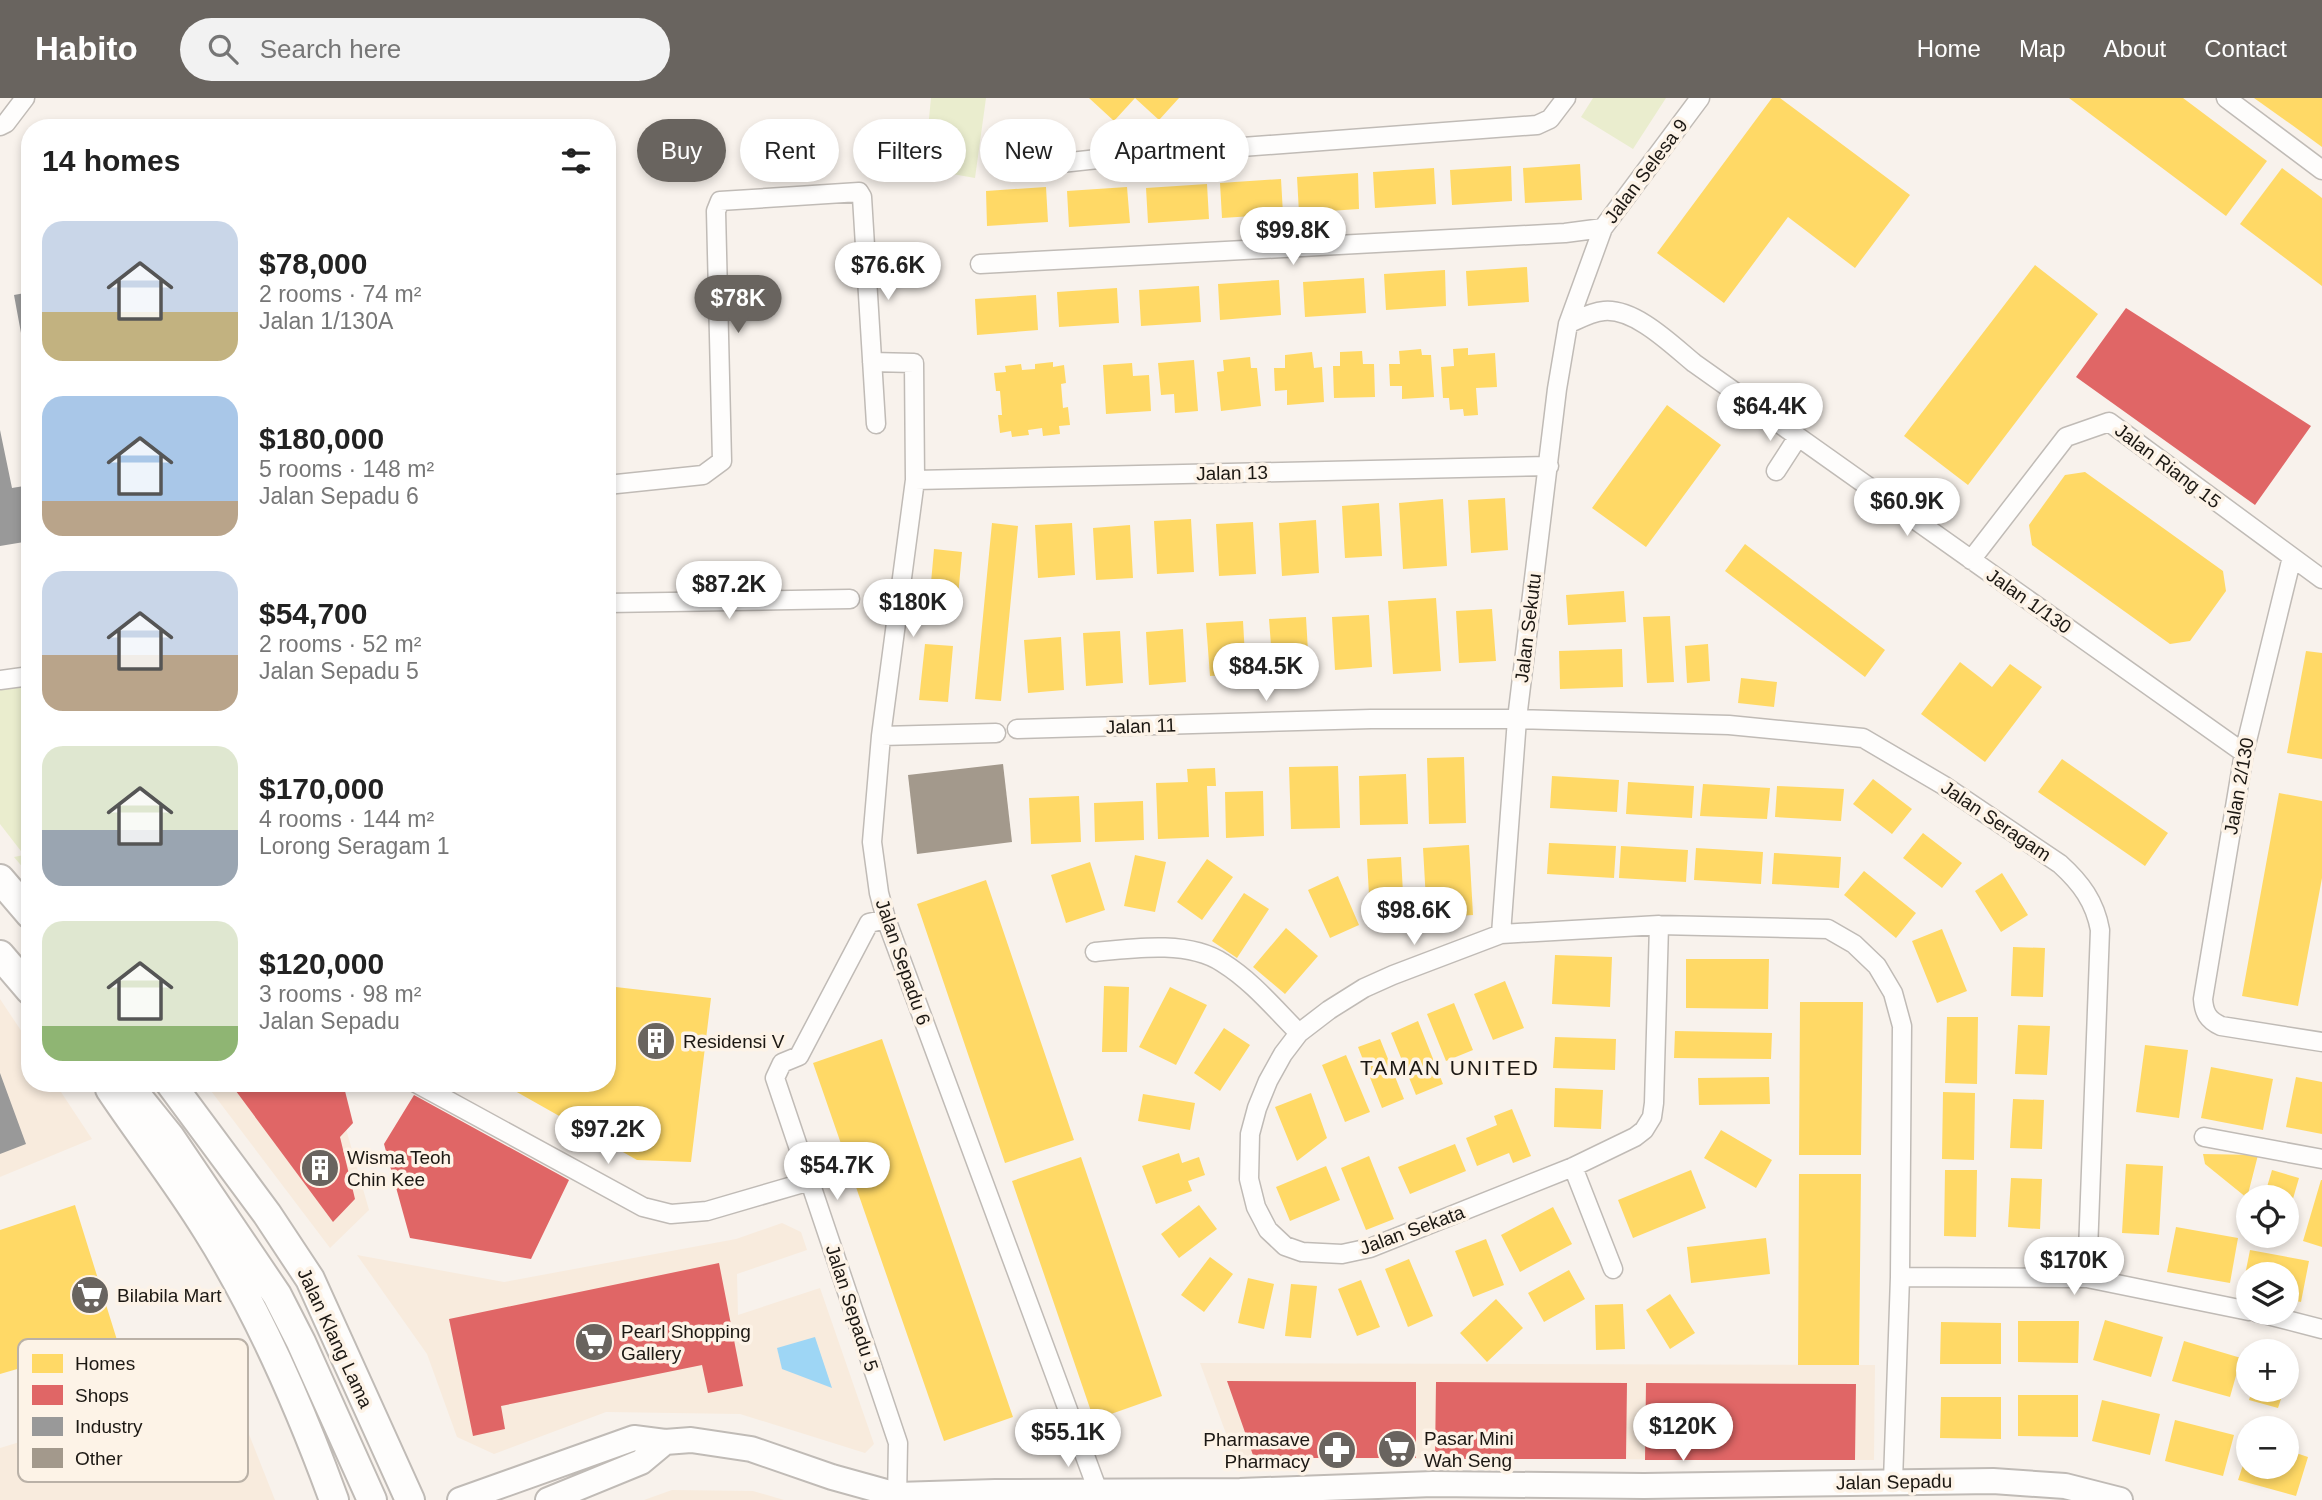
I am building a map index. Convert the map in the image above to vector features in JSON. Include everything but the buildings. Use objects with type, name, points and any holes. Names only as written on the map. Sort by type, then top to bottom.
[{"type":"main road","points":[[0,879],[21,904]]},
{"type":"main road","points":[[0,955],[21,980]]},
{"type":"main road","points":[[112,1092],[208,1231],[256,1315],[334,1500]]},
{"type":"main road","points":[[131,1092],[170,1137],[277,1296],[301,1342],[372,1500]]},
{"type":"main road","name":"Jalan Klang Lama","points":[[177,1092],[261,1205],[310,1279],[410,1500]]},
{"type":"street","points":[[0,127],[25,98]]},
{"type":"street","points":[[1076,161],[1538,125],[1550,119],[1566,98]]},
{"type":"street","name":"Jalan Selesa 9","points":[[1568,324],[1603,228],[1700,98]]},
{"type":"street","points":[[2227,98],[2322,170]]},
{"type":"street","points":[[616,484],[703,475],[722,461],[716,211],[720,201],[859,192],[862,197],[876,424]]},
{"type":"street","points":[[979,264],[1565,233],[1603,228]]},
{"type":"street","name":"Jalan 1/130","points":[[1568,324],[1588,314],[1605,310],[1615,311],[1655,330],[1694,363],[2244,753]]},
{"type":"street","name":"Jalan Sekutu","points":[[1501,934],[1517,719],[1557,389],[1568,324]]},
{"type":"street","name":"Jalan Sepadu 6","points":[[872,362],[914,363],[915,480],[881,736],[872,842],[879,892],[886,919],[1098,1496]]},
{"type":"street","name":"Jalan Riang 15","points":[[1971,560],[2066,437],[2109,422],[2322,579]]},
{"type":"street","points":[[1776,471],[1798,437]]},
{"type":"street","name":"Jalan 13","points":[[915,480],[1549,466]]},
{"type":"street","name":"Jalan 2/130","points":[[2292,557],[2244,753],[2203,999],[2207,1016],[2221,1026],[2322,1042]]},
{"type":"street","points":[[616,603],[850,599]]},
{"type":"street","points":[[0,680],[21,677]]},
{"type":"street","name":"Jalan 11","points":[[1017,729],[1371,719],[1517,719]]},
{"type":"street","name":"Jalan Seragam","points":[[1517,719],[1729,725],[1863,738],[1943,785],[2060,864],[2076,879],[2097,912],[2100,930],[2087,1278]]},
{"type":"street","points":[[881,736],[996,733]]},
{"type":"street","name":"Jalan Sepadu 5","points":[[886,919],[869,923],[799,1056],[782,1063],[775,1078],[898,1443],[897,1497]]},
{"type":"street","name":"Jalan Sekata","points":[[1659,925],[1652,1117],[1644,1130],[1634,1137],[1573,1167],[1370,1248],[1342,1254],[1302,1252],[1285,1246],[1268,1230],[1256,1207],[1248,1179],[1250,1134],[1256,1108],[1268,1081],[1300,1033],[1329,1010],[1364,988],[1501,934],[1659,925],[1828,929],[1854,944],[1877,966],[1893,993],[1902,1026],[1900,1277],[1893,1482]]},
{"type":"street","points":[[1095,953],[1144,946],[1185,949],[1221,961],[1244,979],[1300,1033]]},
{"type":"street","points":[[432,1092],[643,1207],[671,1214],[707,1211],[810,1181]]},
{"type":"street","points":[[2204,1137],[2322,1159]]},
{"type":"street","points":[[1573,1167],[1613,1269]]},
{"type":"street","points":[[1900,1277],[2087,1278],[2236,1308]]},
{"type":"street","points":[[2299,1323],[2322,1329]]},
{"type":"street","name":"Jalan Sepadu","points":[[460,1500],[634,1438],[666,1442],[691,1440],[751,1449],[897,1497],[1098,1496],[1240,1491],[1433,1492],[1644,1486],[1761,1492],[1893,1482],[1993,1481],[2120,1500]]},
{"type":"street","points":[[548,1500],[641,1462],[666,1442]]},
{"type":"shaded area","points":[[0,999],[21,1030],[21,1092],[61,1092],[92,1139],[0,1177]]},
{"type":"shaded area","name":"Wisma Teoh Chin Kee","points":[[212,1092],[336,1092],[369,1210],[330,1248]]},
{"type":"shaded area","points":[[782,1223],[801,1232],[807,1250],[737,1274],[738,1315],[820,1288],[874,1444],[865,1453],[740,1414],[606,1412],[494,1454],[457,1437],[427,1354],[357,1255],[504,1282],[736,1239]]},
{"type":"shaded area","points":[[1200,1363],[1875,1365],[1874,1460],[1235,1458]]},
{"type":"shaded area","points":[[248,1432],[275,1500],[0,1500],[0,1448],[18,1443],[18,1482],[248,1482]]},
{"type":"shaded area","points":[[672,1490],[753,1491],[784,1500],[644,1500]]},
{"type":"green space","points":[[931,98],[986,98],[983,119],[980,119],[975,178],[966,176],[966,119],[929,119]]},
{"type":"green space","points":[[1593,98],[1666,98],[1633,149],[1581,117]]},
{"type":"green space","points":[[21,686],[21,851],[0,824],[0,689]]},
{"type":"green space","points":[[21,856],[21,865],[14,857]]},
{"type":"water","points":[[815,1337],[832,1388],[782,1369],[777,1348]]},
{"type":"place","name":"Residensi V","points":[[656,1041]]},
{"type":"place","name":"Wisma Teoh Chin Kee","points":[[320,1168]]},
{"type":"place","name":"Bilabila Mart","points":[[90,1295]]},
{"type":"place","name":"Pearl Shopping Gallery","points":[[594,1342]]},
{"type":"place","name":"Pasar Mini Wah Seng","points":[[1397,1449]]},
{"type":"place","name":"Pharmasave Pharmacy","points":[[1337,1450]]},
{"type":"district","name":"TAMAN UNITED","points":[[1450,1067]]}]
